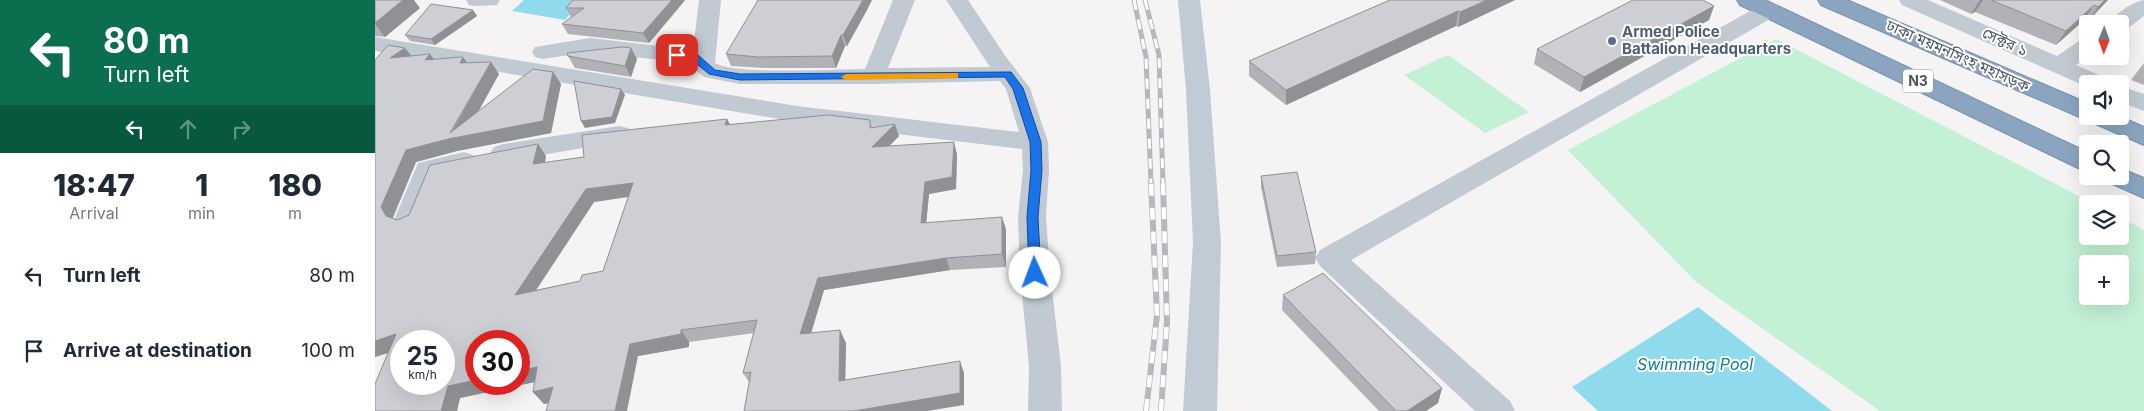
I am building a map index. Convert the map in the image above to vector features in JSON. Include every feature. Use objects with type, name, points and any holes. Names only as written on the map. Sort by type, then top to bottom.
[{"type":"highway","name":"ঢাকা ময়মনসিংহ মহাসড়ক","points":[[1829,0],[2079,109]]},
{"type":"highway","name":"N3","points":[[1759,5],[2079,158]]},
{"type":"highway","points":[[2117,125],[2144,137]]},
{"type":"highway","points":[[2129,182],[2144,189]]},
{"type":"street","points":[[477,0],[489,0]]},
{"type":"street","points":[[703,66],[710,0]]},
{"type":"street","points":[[873,77],[904,0]]},
{"type":"street","points":[[957,0],[1018,88],[1035,142],[1036,170],[1033,217],[1035,273],[1045,366],[1045,411]]},
{"type":"street","points":[[1189,0],[1198,90],[1207,243],[1200,411]]},
{"type":"street","name":"সেক্টর ১","points":[[1910,0],[2080,75]]},
{"type":"street","points":[[1498,411],[1329,258],[1759,5]]},
{"type":"street","points":[[2129,17],[2144,6]]},
{"type":"street","points":[[375,44],[797,114],[1035,142]]},
{"type":"street","points":[[543,52],[590,45],[694,57],[712,72],[740,77],[1007,74]]},
{"type":"street","points":[[2059,66],[2079,52]]},
{"type":"street","points":[[2129,96],[2144,103]]},
{"type":"street","points":[[711,123],[797,114]]},
{"type":"street","points":[[408,220],[427,169],[533,146],[640,130]]},
{"type":"green space","points":[[1776,39],[2079,196],[2079,245],[2129,245],[2129,222],[2144,230],[2144,411],[1880,411],[1696,282],[1568,150]]},
{"type":"green space","points":[[1448,55],[1529,112],[1485,133],[1404,75]]},
{"type":"water","points":[[524,0],[577,0],[575,9],[565,20],[512,11]]},
{"type":"water","name":"Swimming Pool","points":[[1698,307],[1832,411],[1598,411],[1572,387]]},
{"type":"building","points":[[375,0],[403,0],[375,23]]},
{"type":"building","points":[[573,0],[672,0],[643,33],[562,24],[584,8],[566,8]]},
{"type":"building","points":[[758,0],[863,0],[843,35],[841,35],[832,56],[758,57],[726,54]]},
{"type":"building","points":[[1390,0],[1487,0],[1460,12],[1458,11],[1286,90],[1249,61]]},
{"type":"building","points":[[1633,0],[1703,0],[1714,6],[1584,77],[1537,49]]},
{"type":"building","points":[[1991,0],[2105,0],[2098,7],[2094,5],[2083,15],[2079,15],[2079,19],[2066,31]]},
{"type":"building","points":[[431,4],[473,10],[431,39],[405,35]]},
{"type":"building","points":[[388,45],[405,48],[390,58],[430,54],[425,60],[463,57],[460,63],[491,62],[450,133],[533,69],[553,72],[543,121],[448,139],[406,150],[381,207],[386,216],[397,220],[409,215],[430,165],[538,144],[533,164],[584,157],[582,135],[727,119],[725,125],[828,115],[870,120],[870,128],[895,124],[872,147],[954,142],[952,177],[925,182],[921,223],[1002,217],[1002,254],[946,258],[818,278],[800,334],[840,330],[839,381],[960,361],[960,393],[854,411],[744,411],[751,372],[743,373],[757,320],[681,330],[681,334],[630,344],[615,411],[546,411],[553,387],[533,392],[537,367],[530,369],[530,330],[465,330],[465,382],[455,384],[455,330],[390,330],[390,336],[375,341],[375,60]],"holes":[[[633,183],[603,271],[582,275],[580,281],[515,295],[586,189]]]},
{"type":"building","points":[[622,47],[631,48],[625,66],[568,56],[567,53]]},
{"type":"building","points":[[574,81],[621,89],[612,117],[581,121]]},
{"type":"building","points":[[1297,172],[1316,252],[1277,256],[1261,176]]},
{"type":"building","points":[[1323,273],[1442,388],[1407,411],[1396,411],[1283,295]]},
{"type":"building","points":[[390,348],[390,395],[445,395],[441,411],[375,411],[375,384]]},
{"type":"railway","points":[[1134,0],[1146,57],[1151,183]]},
{"type":"railway","points":[[1145,0],[1159,55],[1163,183]]},
{"type":"railway","points":[[1146,411],[1157,315],[1151,182]]},
{"type":"railway","points":[[1161,411],[1167,322],[1163,182]]},
{"type":"slow traffic","points":[[846,77],[954,76]]},
{"type":"place","name":"Armed Police Battalion Headquarters","points":[[1612,41]]},
{"type":"route","points":[[677,55],[694,57],[712,72],[740,77],[1007,74],[1018,88],[1035,142],[1036,170],[1033,217],[1035,273]]}]
